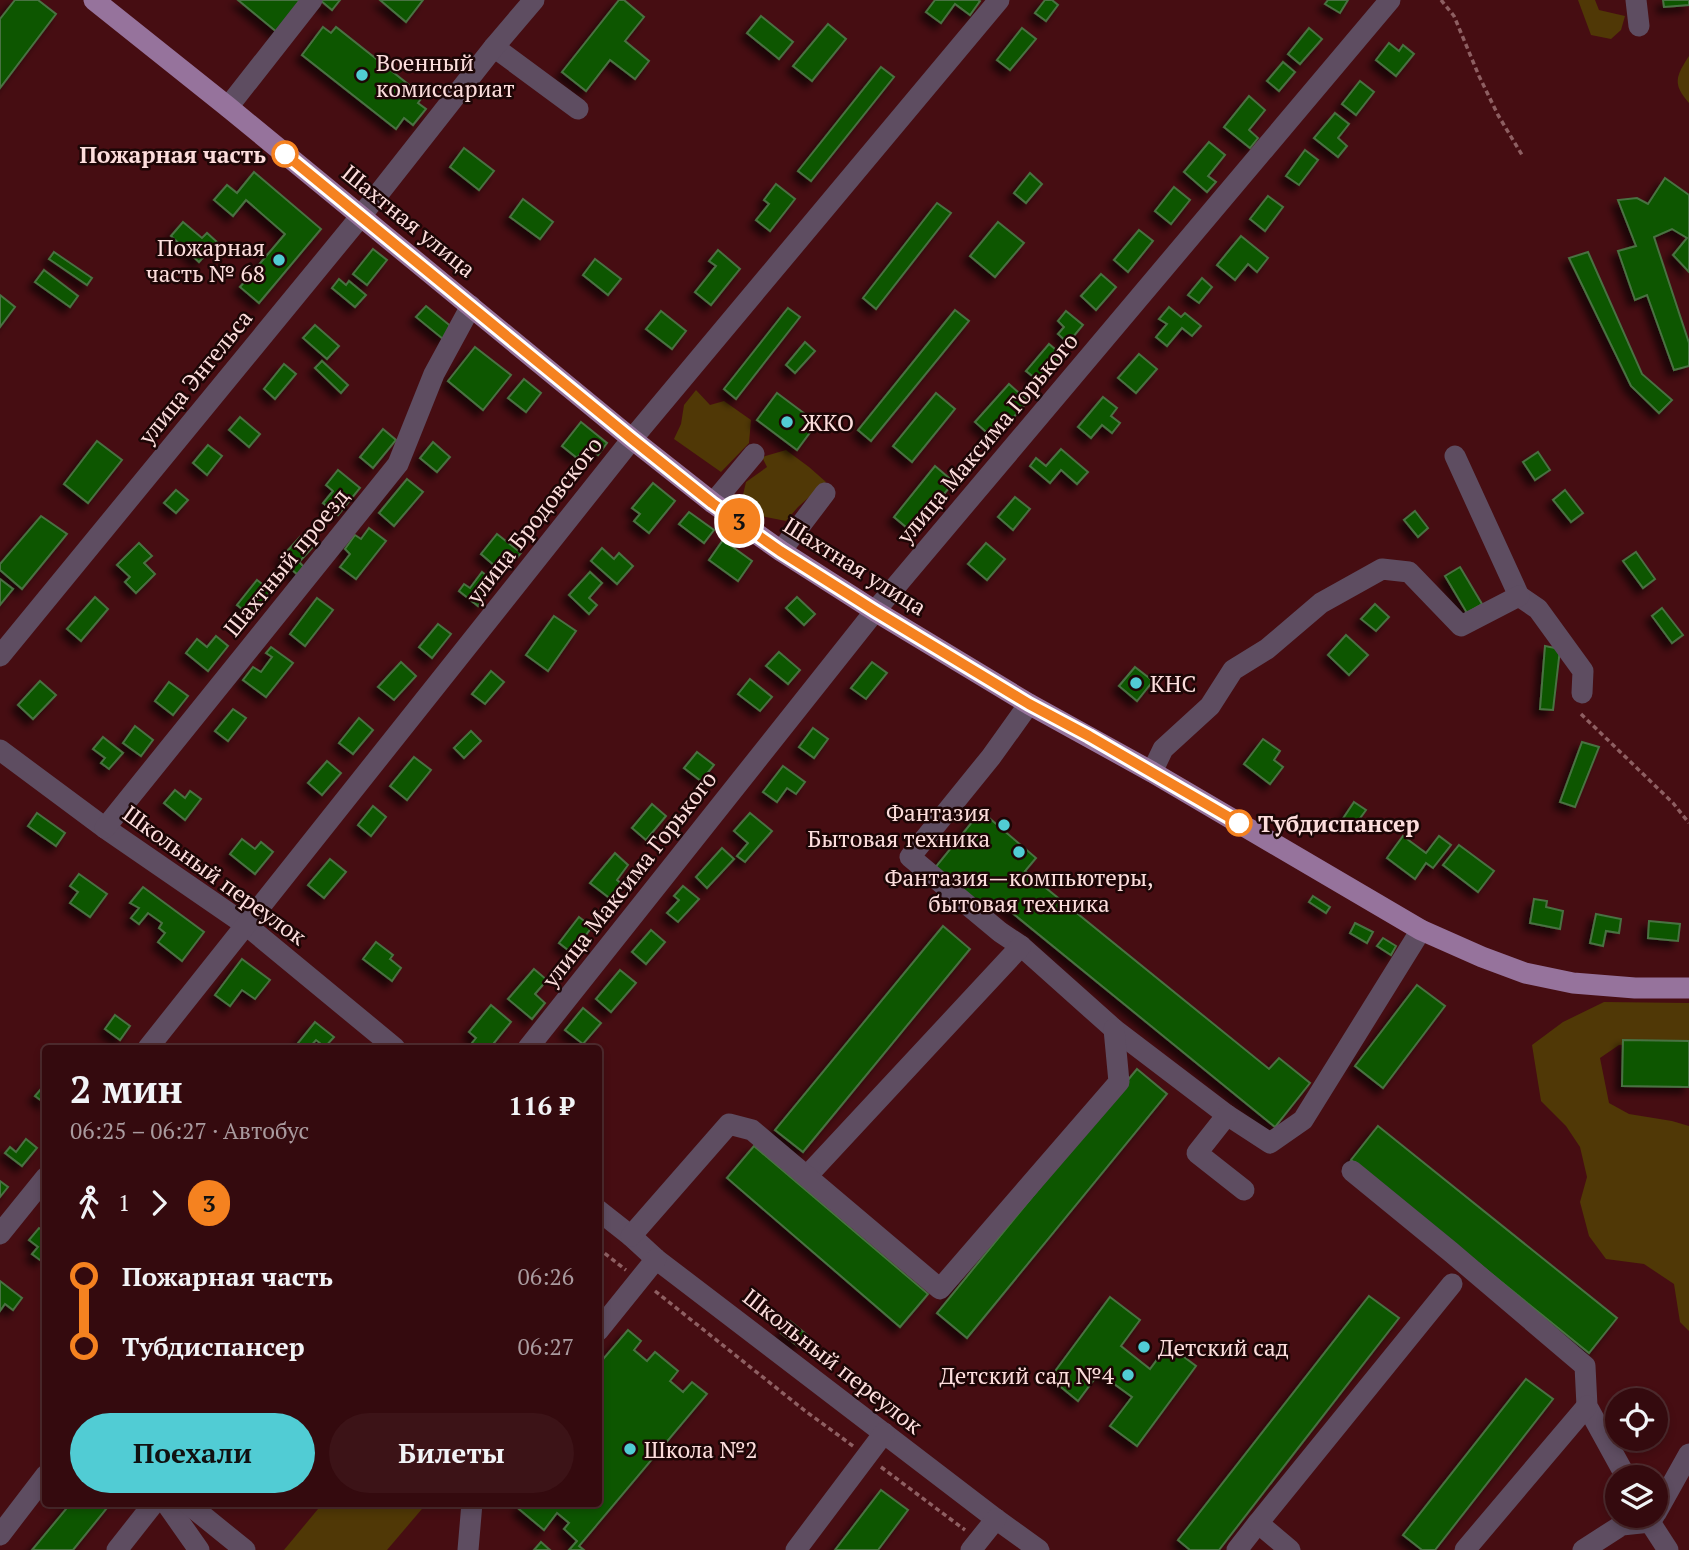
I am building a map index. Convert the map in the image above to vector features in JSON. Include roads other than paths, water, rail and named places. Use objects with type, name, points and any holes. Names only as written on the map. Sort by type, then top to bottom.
[{"type":"main road","name":"Шахтная улица","points":[[94,0],[712,503],[780,551],[875,611],[1029,704],[1152,772],[1421,930],[1525,973],[1573,983],[1635,988],[1689,988]]},
{"type":"street","points":[[228,107],[312,0]]},
{"type":"street","name":"улица Энгельса","points":[[0,656],[361,216],[534,0]]},
{"type":"street","name":"улица Бродовского","points":[[150,1045],[632,439],[999,0]]},
{"type":"street","name":"улица Максима Горького","points":[[530,1045],[875,611],[1390,0]]},
{"type":"street","points":[[1636,0],[1639,26]]},
{"type":"street","points":[[494,47],[578,109]]},
{"type":"street","name":"Шахтный проезд","points":[[105,828],[398,464],[434,374],[471,306]]},
{"type":"street","points":[[712,503],[754,454]]},
{"type":"street","points":[[1455,456],[1519,596],[1538,608],[1583,671],[1582,703]]},
{"type":"street","points":[[780,551],[825,493]]},
{"type":"street","points":[[1152,772],[1163,749],[1210,706],[1233,670],[1267,649],[1321,603],[1382,569],[1409,572],[1461,626],[1519,596]]},
{"type":"street","points":[[1029,704],[991,757],[911,857],[1000,932],[1021,946],[1114,1029],[1227,1115],[1270,1143],[1303,1120],[1421,930]]},
{"type":"street","name":"Школьный переулок","points":[[0,750],[105,828],[246,925],[391,1045]]},
{"type":"street","points":[[807,1176],[1021,946]]},
{"type":"street","points":[[631,1236],[729,1124],[752,1130],[940,1289],[1119,1082],[1114,1029]]},
{"type":"street","points":[[1227,1115],[1198,1153],[1244,1190]]},
{"type":"street","points":[[1352,1171],[1585,1366],[1587,1406],[1619,1465]]},
{"type":"street","points":[[0,1234],[42,1182]]},
{"type":"street","name":"Школьный переулок","points":[[602,1213],[656,1259],[1039,1550]]},
{"type":"street","points":[[602,1326],[656,1259]]},
{"type":"street","points":[[1237,1550],[1452,1284]]},
{"type":"street","points":[[1465,1550],[1587,1406]]},
{"type":"street","points":[[796,1550],[884,1433]]},
{"type":"street","points":[[1668,1490],[1689,1454]]},
{"type":"street","points":[[0,1535],[42,1480]]},
{"type":"street","points":[[117,1550],[151,1507]]},
{"type":"street","points":[[169,1507],[199,1550]]},
{"type":"street","points":[[192,1507],[245,1550]]},
{"type":"street","points":[[468,1550],[472,1507]]},
{"type":"street","points":[[975,1545],[996,1519]]},
{"type":"street","points":[[1258,1523],[1290,1550]]},
{"type":"street","points":[[1583,1550],[1617,1528]]},
{"type":"street","points":[[1657,1528],[1668,1550]]},
{"type":"place","name":"Военный комиссариат","points":[[362,75]]},
{"type":"place","name":"Пожарная часть","points":[[285,154]]},
{"type":"place","name":"Пожарная часть № 68","points":[[279,260]]},
{"type":"place","name":"ЖКО","points":[[787,422]]},
{"type":"place","name":"КНС","points":[[1136,683]]},
{"type":"place","name":"Тубдиспансер","points":[[1239,823]]},
{"type":"place","name":"Фантазия Бытовая техника","points":[[1004,825]]},
{"type":"place","name":"Фантазия—компьютеры, бытовая техника","points":[[1019,852]]},
{"type":"place","name":"Детский сад","points":[[1144,1347]]},
{"type":"place","name":"Детский сад №4","points":[[1128,1375]]},
{"type":"place","name":"Школа №2","points":[[630,1449]]}]
